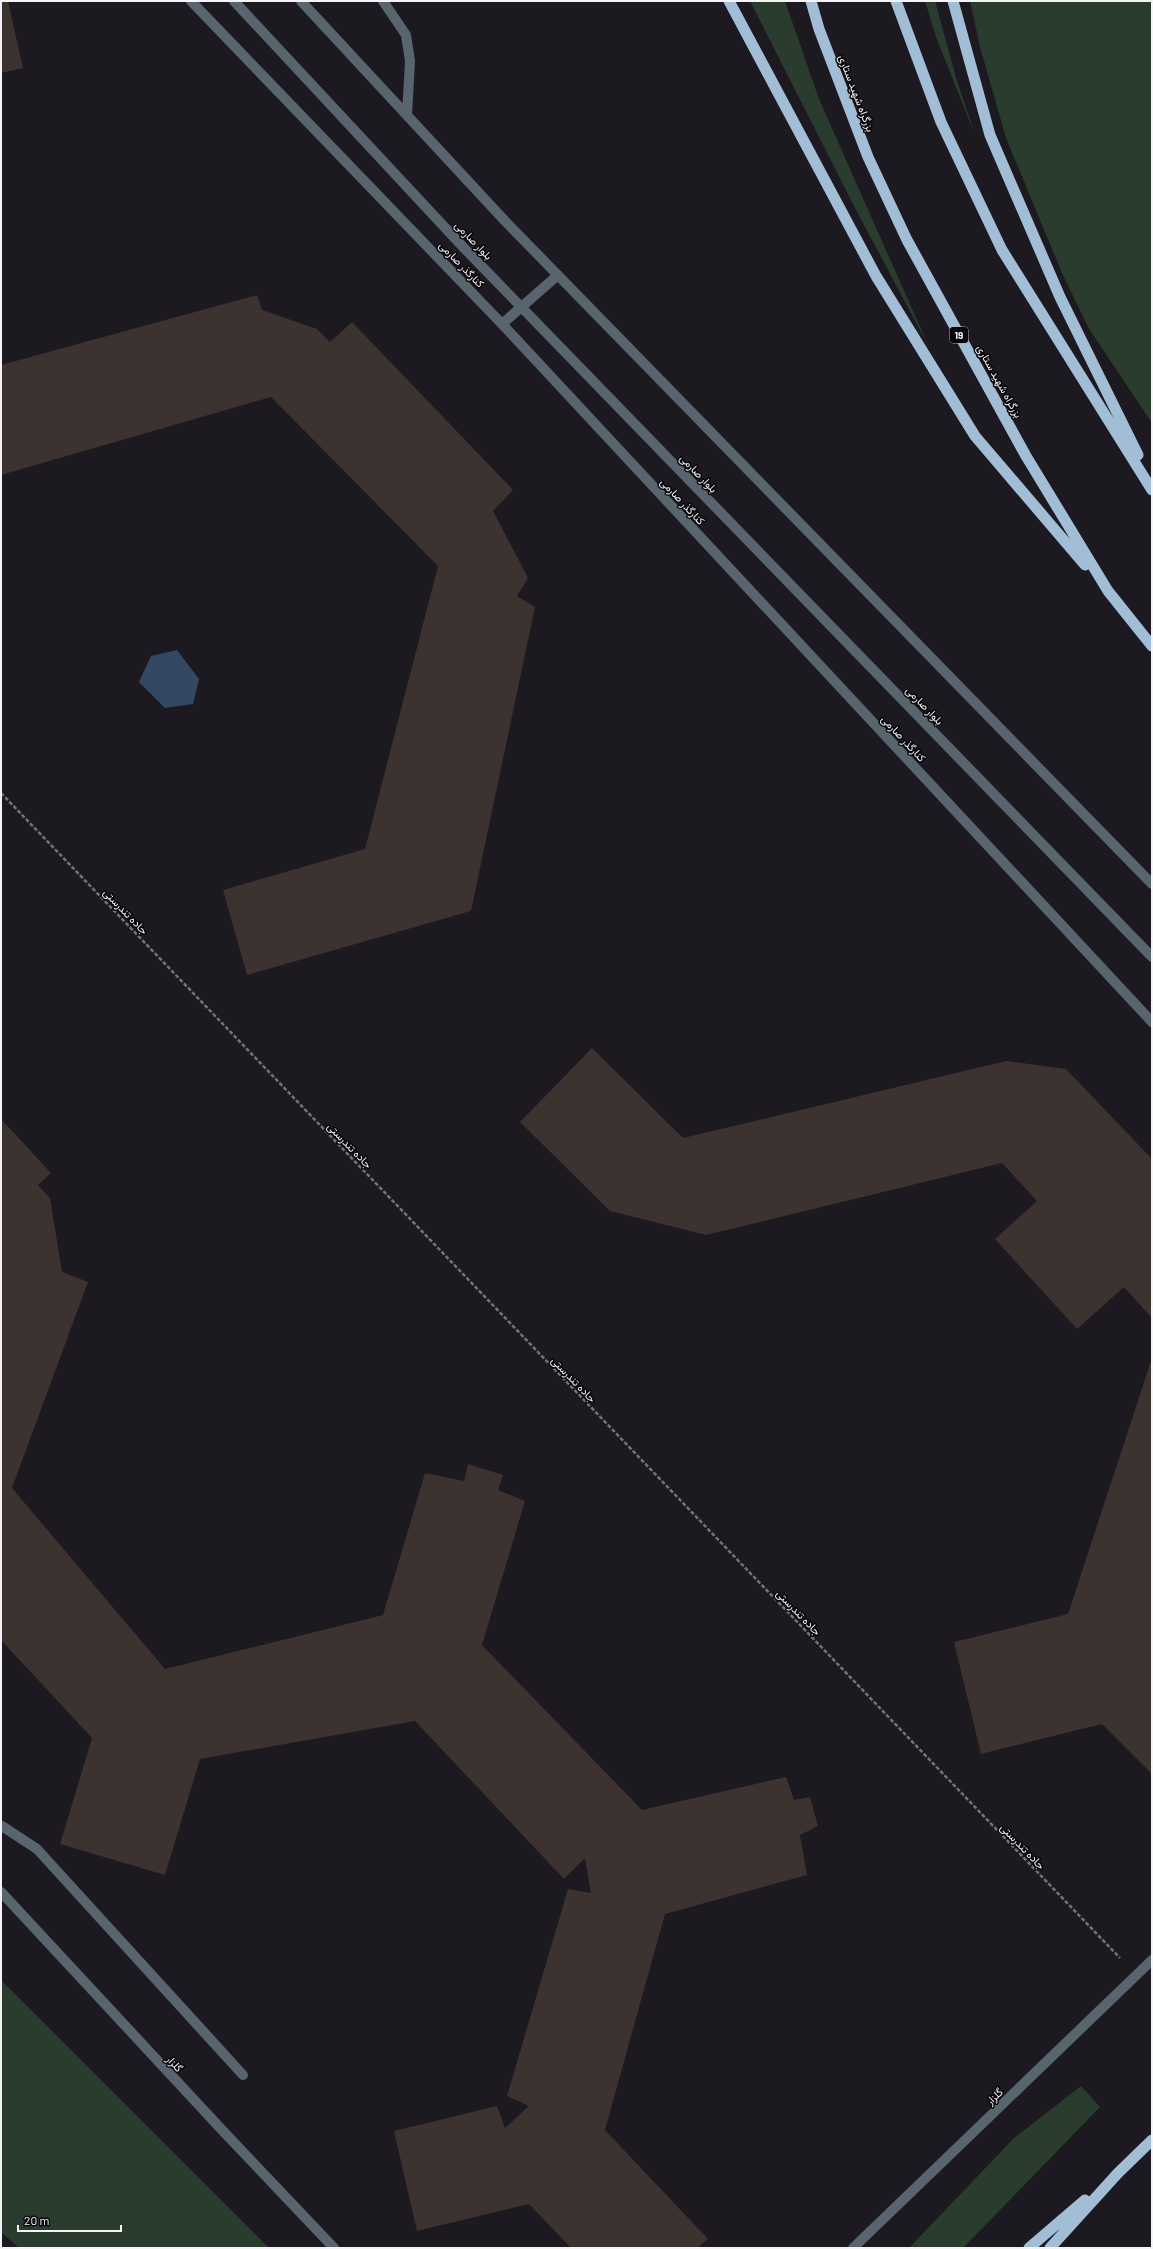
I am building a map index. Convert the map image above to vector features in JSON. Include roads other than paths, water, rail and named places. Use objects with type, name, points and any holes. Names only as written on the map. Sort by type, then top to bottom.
[{"type":"highway","points":[[729,1],[876,276],[975,436],[1108,591]]},
{"type":"highway","name":"بزرگراه شهید ستاری","points":[[811,1],[819,29],[868,157],[908,240],[1026,456],[1108,591],[1152,646]]},
{"type":"highway","points":[[896,1],[941,122],[1002,250],[1152,490]]},
{"type":"highway","points":[[953,1],[990,135],[1060,297],[1152,484]]},
{"type":"highway","points":[[1050,2248],[1118,2173],[1152,2140]]},
{"type":"highway","points":[[1029,2248],[1118,2173]]},
{"type":"street","name":"کنارگذر صارمی","points":[[191,1],[502,324],[1152,1022]]},
{"type":"street","name":"بلوار صارمی","points":[[234,1],[522,307],[1152,957]]},
{"type":"street","points":[[300,1],[558,275],[1152,884]]},
{"type":"street","points":[[383,1],[406,35],[410,61],[407,115]]},
{"type":"street","points":[[502,324],[558,275]]},
{"type":"street","points":[[1,1828],[2,1826],[37,1849],[243,2075]]},
{"type":"street","name":"گلزار","points":[[1,1892],[334,2248]]},
{"type":"street","name":"گلزار","points":[[854,2248],[1152,1960]]},
{"type":"water","points":[[177,650],[199,679],[193,704],[165,708],[139,682],[151,656]]}]
